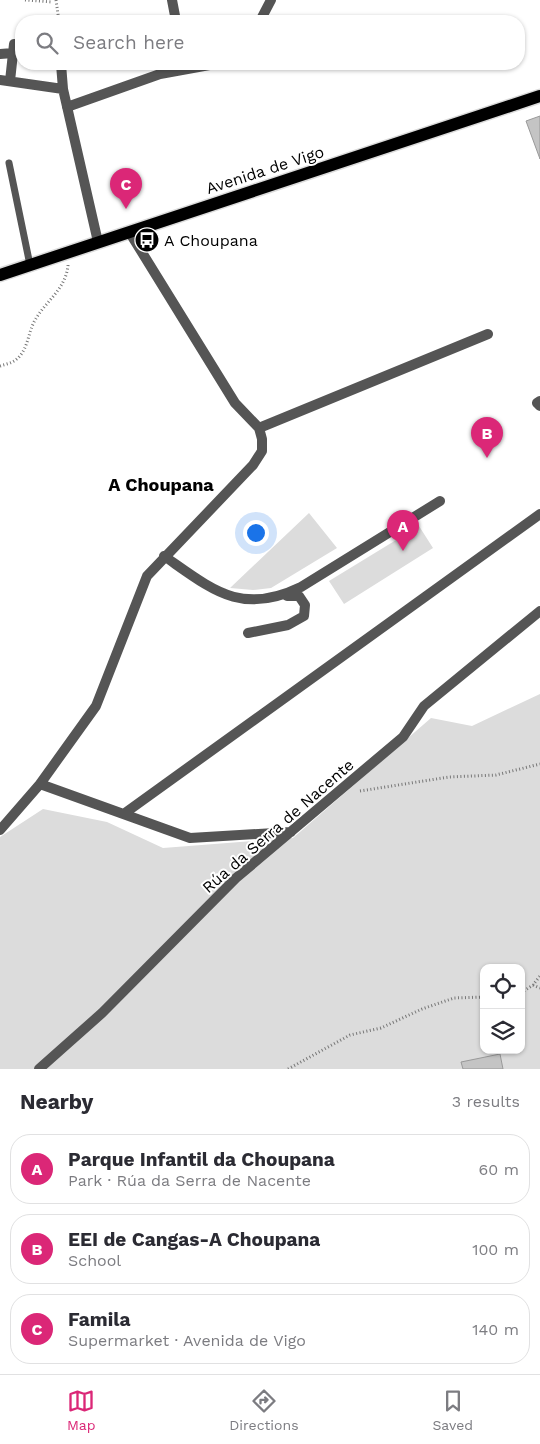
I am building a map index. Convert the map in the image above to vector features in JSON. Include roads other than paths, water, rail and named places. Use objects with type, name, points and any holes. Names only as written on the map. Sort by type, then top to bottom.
[{"type":"main road","name":"Avenida de Vigo","points":[[0,275],[540,96]]},
{"type":"street","points":[[172,0],[175,15]]},
{"type":"street","points":[[263,15],[271,0]]},
{"type":"street","points":[[0,54],[14,49],[5,80],[63,89]]},
{"type":"street","points":[[61,70],[63,89],[98,242]]},
{"type":"street","points":[[67,107],[173,70]]},
{"type":"street","points":[[0,830],[40,784],[96,706],[147,576],[164,556],[253,465],[262,451],[262,439],[259,428],[235,403],[130,232]]},
{"type":"street","points":[[259,428],[488,334]]},
{"type":"street","points":[[540,401],[537,403],[540,406]]},
{"type":"street","points":[[281,597],[301,587],[440,501]]},
{"type":"street","points":[[125,813],[540,514]]},
{"type":"street","points":[[164,556],[213,590],[236,598],[263,601],[281,597],[300,596],[305,605],[304,616],[288,625],[248,633]]},
{"type":"street","name":"Rúa da Serra de Nacente","points":[[39,1069],[102,1013],[236,878],[403,737],[424,706],[540,611]]},
{"type":"street","points":[[40,784],[125,813],[190,838],[291,832]]},
{"type":"lane","points":[[9,163],[30,265]]},
{"type":"place","name":"Famila","points":[[126,209]]},
{"type":"place","name":"A Choupana","points":[[147,240]]},
{"type":"place","name":"EEI de Cangas-A Choupana","points":[[487,458]]},
{"type":"place","name":"Parque Infantil da Choupana","points":[[403,551]]},
{"type":"district","name":"A Choupana","points":[[161,484]]}]
